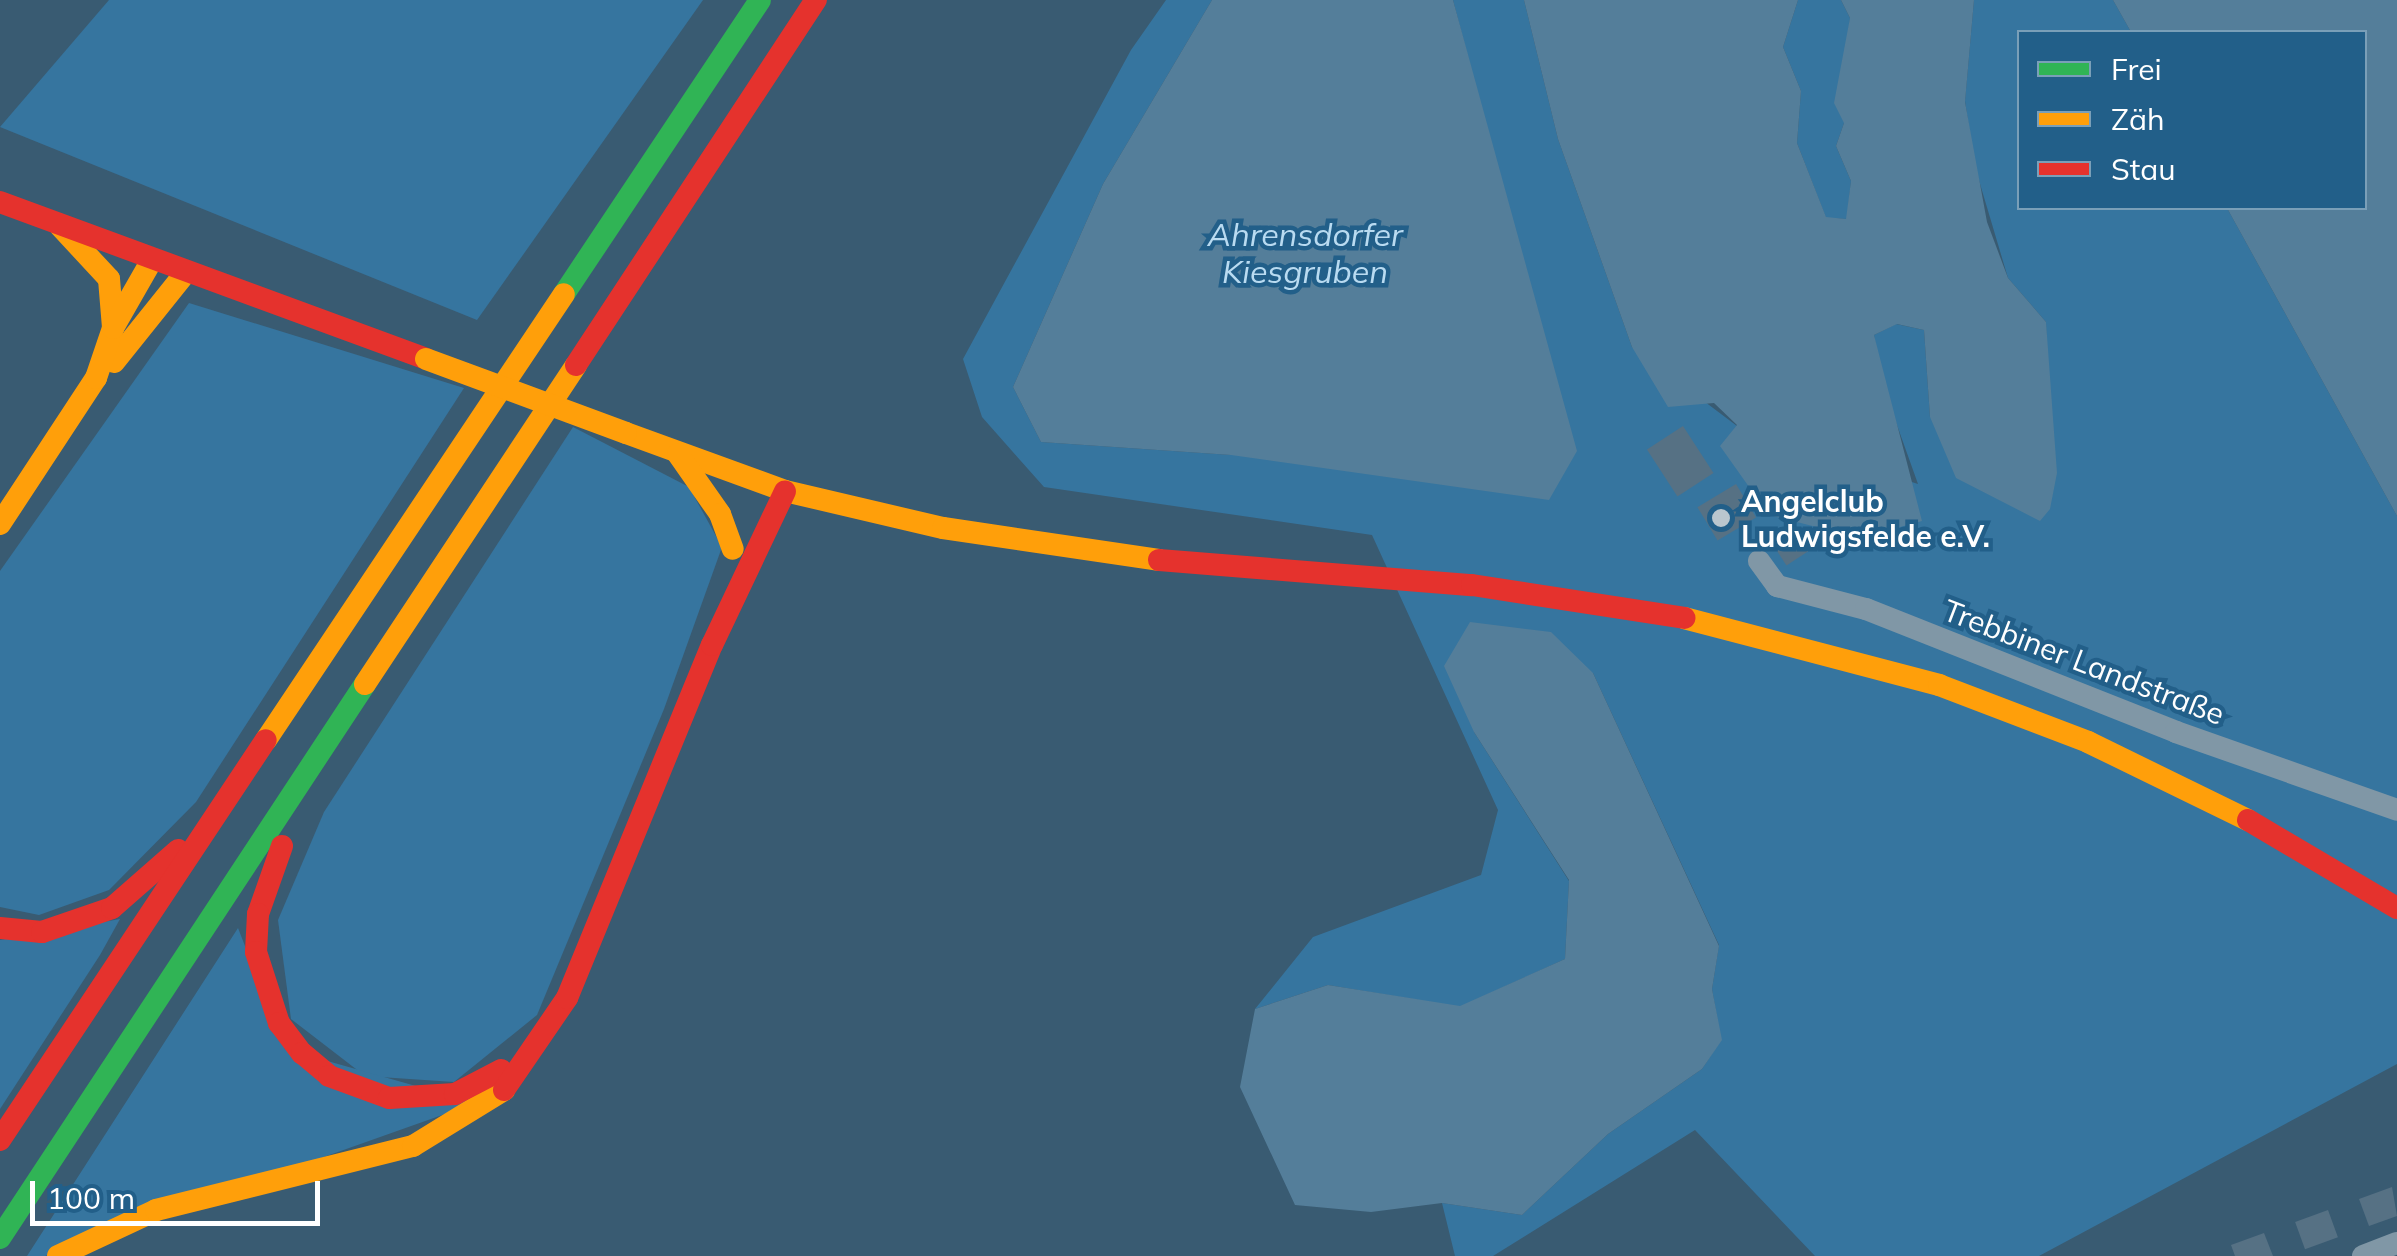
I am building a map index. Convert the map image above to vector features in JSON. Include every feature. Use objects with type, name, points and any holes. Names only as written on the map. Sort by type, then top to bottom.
[{"type":"main road","points":[[0,1140],[760,0]]},
{"type":"main road","points":[[0,1238],[323,755],[816,0]]},
{"type":"main road","points":[[0,202],[785,491],[1015,538],[1166,561],[1472,585],[1630,606],[1791,641],[1939,685],[2088,742],[2252,822],[2397,908]]},
{"type":"main road","points":[[60,226],[108,279],[113,328]]},
{"type":"main road","points":[[0,524],[96,378],[113,328],[152,260]]},
{"type":"main road","points":[[96,378],[126,352],[186,272]]},
{"type":"main road","points":[[678,454],[720,514],[733,549]]},
{"type":"main road","points":[[712,645],[733,549],[762,483]]},
{"type":"main road","points":[[58,1256],[156,1210],[382,1157],[446,1132],[504,1090],[547,1032],[712,645],[785,491]]},
{"type":"main road","points":[[323,755],[272,866],[258,914],[256,952],[266,992],[302,1053],[360,1090],[424,1100],[486,1082],[547,1032]]},
{"type":"main road","points":[[0,928],[42,932],[112,908],[225,807]]},
{"type":"street","name":"Trebbiner Landstraße","points":[[1759,562],[1777,586],[1866,609],[2176,732],[2397,810]]},
{"type":"street","points":[[2362,1256],[2397,1243]]},
{"type":"shaded area","points":[[109,0],[703,0],[477,320],[0,127]]},
{"type":"shaded area","points":[[1166,0],[1212,0],[1103,184],[1013,387],[1041,442],[1231,455],[1501,183],[1453,0],[1524,0],[1558,139],[1632,347],[1737,426],[1918,484],[1882,383],[1874,335],[1896,324],[1924,330],[1930,417],[2047,373],[2046,322],[2008,278],[1975,167],[1965,101],[1974,0],[2113,0],[2130,30],[2017,30],[2017,210],[2228,210],[2397,516],[2397,1064],[2039,1256],[1815,1256],[1695,1130],[1493,1256],[1455,1256],[1442,1203],[1522,1215],[1608,1134],[1702,1069],[1721,1040],[1712,989],[1719,945],[1593,673],[1474,732],[1569,881],[1565,959],[1460,1007],[1328,985],[1255,1009],[1313,937],[1481,875],[1498,810],[1372,535],[1044,487],[982,417],[963,359],[1131,50]]},
{"type":"shaded area","points":[[1798,0],[1841,0],[1850,18],[1844,123],[1836,146],[1851,181],[1847,219],[1826,218],[1797,143],[1801,91],[1783,47]]},
{"type":"shaded area","points":[[189,303],[464,388],[196,802],[109,890],[39,915],[0,907],[0,571]]},
{"type":"shaded area","points":[[573,427],[689,487],[722,547],[664,709],[537,1015],[454,1082],[365,1076],[291,1019],[278,920],[324,812]]},
{"type":"shaded area","points":[[120,919],[100,955],[0,1109],[0,940]]},
{"type":"shaded area","points":[[238,928],[285,1049],[476,1103],[45,1256],[27,1256]]},
{"type":"water","name":"Ahrensdorfer Kiesgruben","points":[[1212,0],[1453,0],[1577,451],[1549,500],[1231,455],[1041,442],[1013,387],[1103,184]]},
{"type":"water","points":[[1524,0],[1798,0],[1783,47],[1801,91],[1797,143],[1826,217],[1846,219],[1851,181],[1836,146],[1844,123],[1834,103],[1850,18],[1841,0],[1974,0],[1965,102],[1987,222],[2008,278],[2046,322],[2057,473],[2050,509],[2040,521],[1956,478],[1930,417],[1924,330],[1897,324],[1874,335],[1922,521],[1860,538],[1769,515],[1720,446],[1737,425],[1714,403],[1668,407],[1632,347],[1558,139]]},
{"type":"water","points":[[2113,0],[2397,0],[2397,516],[2228,210],[2367,210],[2367,30],[2130,30]]},
{"type":"water","points":[[1470,622],[1551,632],[1593,673],[1719,946],[1712,989],[1722,1040],[1702,1069],[1608,1134],[1522,1215],[1442,1203],[1371,1212],[1295,1205],[1240,1087],[1255,1009],[1328,985],[1460,1006],[1565,959],[1569,880],[1474,732],[1444,666]]},
{"type":"building","points":[[1683,426],[1713,473],[1677,496],[1647,449]]},
{"type":"building","points":[[1736,484],[1756,517],[1718,541],[1697,507]]},
{"type":"building","points":[[1799,537],[1808,551],[1786,565],[1777,551]]},
{"type":"building","points":[[2392,1187],[2397,1216],[2369,1226],[2359,1199]]},
{"type":"building","points":[[2328,1210],[2338,1237],[2305,1249],[2295,1222]]},
{"type":"building","points":[[2264,1233],[2273,1256],[2235,1256],[2231,1245]]},
{"type":"traffic: fast","points":[[564,294],[760,0]]},
{"type":"traffic: fast","points":[[0,1238],[365,684]]},
{"type":"traffic: slow","points":[[60,226],[109,279],[113,328]]},
{"type":"traffic: slow","points":[[0,524],[96,378],[113,328],[152,260]]},
{"type":"traffic: slow","points":[[114,362],[186,272]]},
{"type":"traffic: slow","points":[[266,740],[564,294]]},
{"type":"traffic: slow","points":[[426,359],[626,433]]},
{"type":"traffic: slow","points":[[365,684],[576,365]]},
{"type":"traffic: slow","points":[[626,433],[785,491],[943,528],[1159,560]]},
{"type":"traffic: slow","points":[[678,454],[720,514],[733,549]]},
{"type":"traffic: slow","points":[[1684,618],[1939,685],[2088,742],[2248,820]]},
{"type":"traffic: slow","points":[[58,1256],[156,1210],[413,1146],[504,1090]]},
{"type":"traffic: jam","points":[[576,365],[816,0]]},
{"type":"traffic: jam","points":[[0,202],[426,359]]},
{"type":"traffic: jam","points":[[504,1090],[567,998],[712,645],[785,491]]},
{"type":"traffic: jam","points":[[1159,560],[1472,585],[1684,618]]},
{"type":"traffic: jam","points":[[0,1140],[266,740]]},
{"type":"traffic: jam","points":[[2248,820],[2397,908]]},
{"type":"traffic: jam","points":[[282,846],[258,914],[256,952],[279,1023],[302,1053],[329,1076],[389,1098],[455,1094],[501,1070]]},
{"type":"traffic: jam","points":[[0,928],[42,932],[112,908],[178,850]]},
{"type":"place","name":"Angelclub Ludwigsfelde e.V.","points":[[1721,518]]}]
